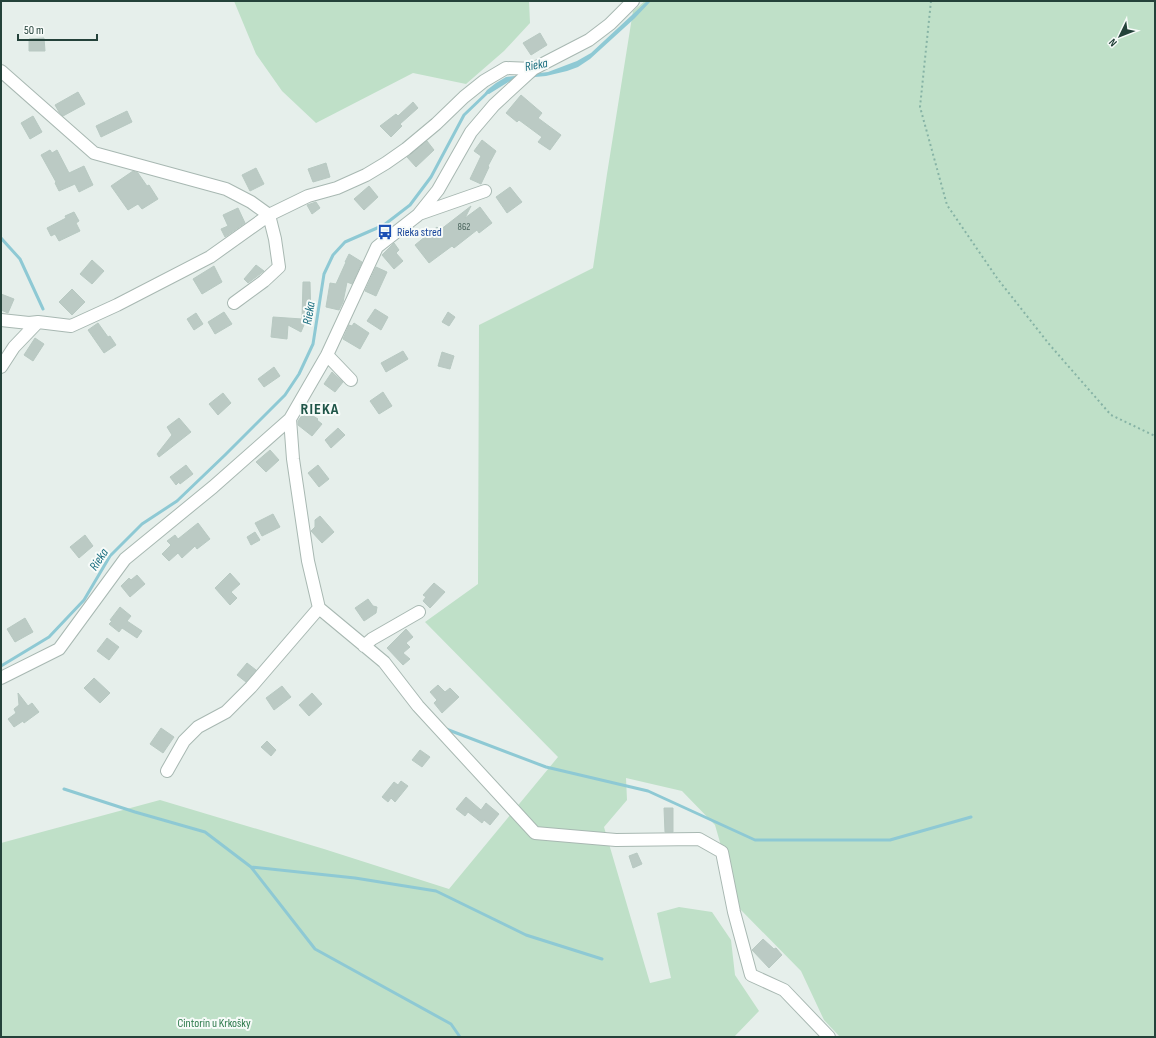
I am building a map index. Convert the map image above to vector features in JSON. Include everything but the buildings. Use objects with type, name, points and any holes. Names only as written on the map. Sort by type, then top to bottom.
[{"type":"street","points":[[1,678],[59,649],[125,559],[213,487],[290,419],[327,355],[377,247],[418,214],[438,190],[471,132],[494,105],[533,70],[589,40],[610,24],[633,1]]},
{"type":"street","points":[[1,320],[71,326],[210,257],[269,215],[308,196],[337,188],[386,164],[436,124],[464,97],[484,81],[506,68],[533,70]]},
{"type":"street","points":[[1,71],[94,153],[226,189],[251,202],[269,215],[275,239],[279,267],[264,281],[234,303]]},
{"type":"street","points":[[418,214],[485,191]]},
{"type":"street","points":[[1,367],[14,347],[38,322]]},
{"type":"street","points":[[327,355],[351,380]]},
{"type":"street","points":[[290,419],[293,459],[308,561],[319,608],[384,662],[418,706],[535,832],[616,840],[699,839],[722,852],[734,912],[751,975],[784,990],[829,1037]]},
{"type":"street","points":[[167,771],[184,741],[198,727],[226,712],[256,681],[319,608]]},
{"type":"street","points":[[364,646],[372,639],[419,612]]},
{"type":"path","points":[[931,1],[920,108],[947,205],[997,278],[1044,338],[1111,415],[1155,436]]},
{"type":"green space","points":[[234,1],[529,1],[530,23],[504,51],[466,84],[413,73],[316,123],[282,91],[256,54]]},
{"type":"green space","name":"Cintorín u Krkošky","points":[[645,1],[1155,1],[1155,1037],[840,1037],[824,1020],[801,971],[739,908],[715,825],[682,791],[626,778],[627,800],[604,827],[650,983],[671,978],[657,913],[679,907],[712,912],[731,940],[735,975],[759,1011],[734,1037],[1,1037],[1,843],[160,800],[324,849],[449,889],[558,757],[425,622],[478,584],[479,325],[593,268],[633,11]]},
{"type":"water","name":"Rieka","points":[[647,1],[651,1],[635,18],[590,59],[578,67],[546,76],[535,77],[526,83],[510,81],[489,94],[485,93],[496,83],[506,77],[548,72],[577,61],[591,53]]},
{"type":"waterway","name":"Rieka","points":[[1,666],[49,637],[84,600],[110,556],[142,524],[177,501],[285,395],[299,374],[313,344],[324,274],[333,255],[345,242],[384,225],[410,205],[431,177],[464,115],[488,92]]},
{"type":"waterway","points":[[1,238],[20,259],[43,309]]},
{"type":"waterway","points":[[446,729],[546,767],[648,791],[755,840],[890,840],[971,817]]},
{"type":"waterway","points":[[64,789],[135,812],[205,832],[251,867],[355,878],[436,891],[526,935],[602,959]]},
{"type":"waterway","points":[[251,867],[315,949],[451,1024],[460,1037]]},
{"type":"place","name":"Rieka stred","points":[[385,232]]},
{"type":"district","name":"RIEKA","points":[[320,408]]}]
